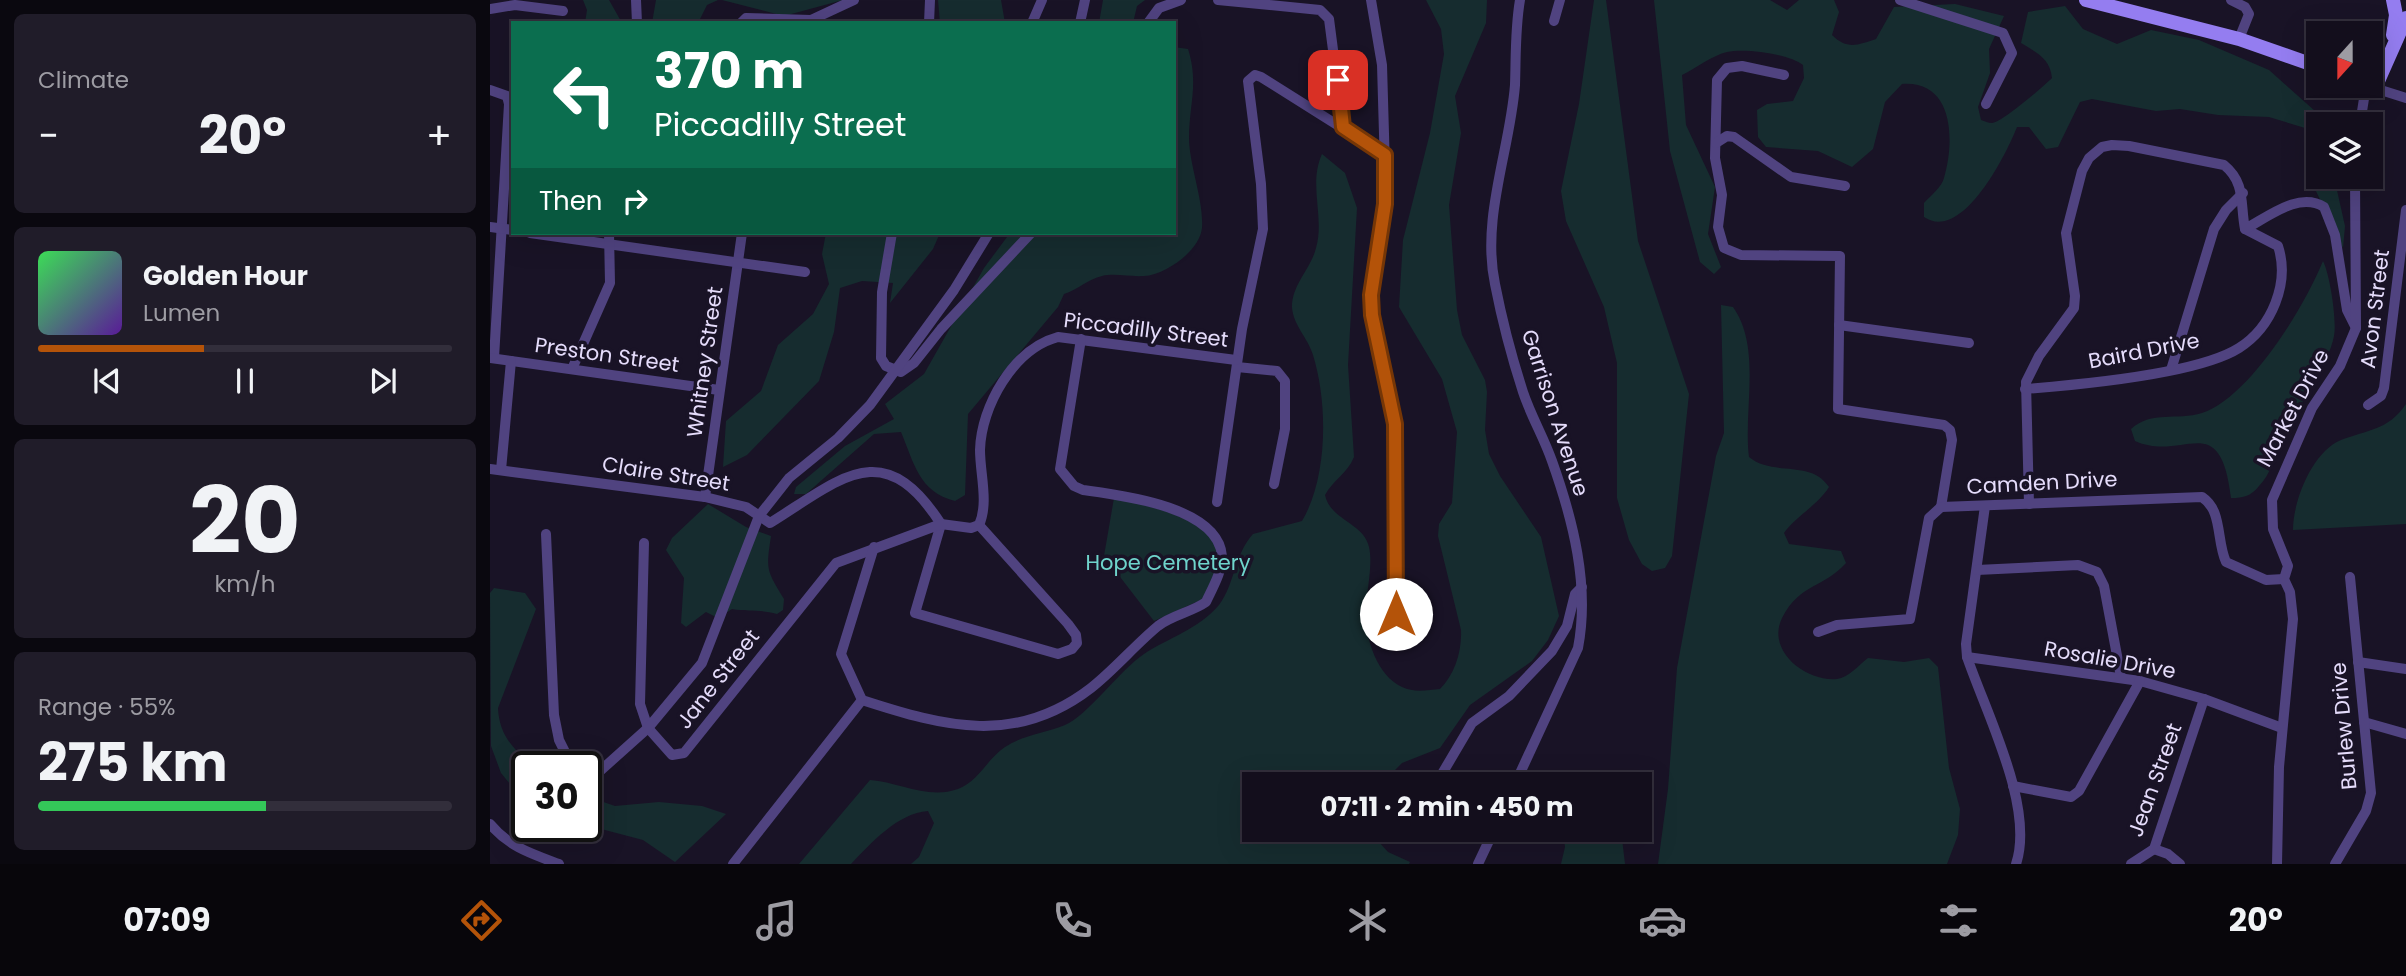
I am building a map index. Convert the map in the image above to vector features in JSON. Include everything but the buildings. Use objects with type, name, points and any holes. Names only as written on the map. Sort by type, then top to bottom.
[{"type":"street","points":[[636,0],[637,21]]},
{"type":"street","points":[[743,21],[746,18],[811,20],[854,0]]},
{"type":"street","points":[[929,21],[930,0]]},
{"type":"street","points":[[1033,21],[1042,0]]},
{"type":"street","points":[[1080,21],[1085,0]]},
{"type":"street","points":[[1149,21],[1159,8],[1181,0]]},
{"type":"street","points":[[1218,0],[1320,10],[1325,13],[1331,31],[1343,127]]},
{"type":"street","points":[[1371,0],[1382,65],[1385,155],[1385,204],[1371,305],[1395,424],[1396,614]]},
{"type":"street","name":"Garrison Avenue","points":[[1520,0],[1514,33],[1515,85],[1491,255],[1495,284],[1524,393],[1552,461],[1574,535],[1582,587],[1582,626],[1577,648],[1520,772]]},
{"type":"street","points":[[1554,20],[1560,0]]},
{"type":"street","points":[[1900,0],[2003,33],[2011,53],[1986,104]]},
{"type":"street","points":[[2086,0],[2239,39],[2306,62]]},
{"type":"street","points":[[2231,0],[2245,8],[2249,14],[2239,39]]},
{"type":"street","points":[[2393,0],[2396,15],[2393,44]]},
{"type":"street","points":[[2384,61],[2406,18],[2403,0]]},
{"type":"street","points":[[490,9],[515,5],[563,11]]},
{"type":"street","name":"Camden Drive","points":[[1784,75],[1742,66],[1727,68],[1717,80],[1715,158],[1722,195],[1718,227],[1724,248],[1741,255],[1840,256],[1838,409],[1944,425],[1950,430],[1952,440],[1941,507],[2202,497],[2210,502],[2216,515],[2225,562],[2266,580],[2284,579]]},
{"type":"street","name":"Piccadilly Street","points":[[979,525],[983,508],[981,435],[998,391],[1007,376],[1036,346],[1058,337],[1237,363],[1263,229],[1261,184],[1248,81],[1255,75],[1261,77],[1385,155]]},
{"type":"street","points":[[490,90],[507,96],[509,104],[492,358]]},
{"type":"street","points":[[2384,91],[2406,98]]},
{"type":"street","points":[[1716,143],[1727,136],[1734,137],[1791,177],[1845,186]]},
{"type":"street","points":[[2029,505],[2025,389],[2031,368],[2074,308],[2075,296],[2066,233],[2082,171],[2089,158],[2102,147],[2129,146],[2224,166],[2232,172],[2243,193],[2245,229],[2300,200],[2312,200],[2324,207],[2335,235],[2347,310],[2357,328]]},
{"type":"street","name":"Market Drive","points":[[2277,864],[2282,728],[2294,619],[2292,600],[2284,579],[2288,566],[2273,529],[2272,500],[2312,408],[2340,366],[2357,328],[2356,189]]},
{"type":"street","points":[[2171,370],[2214,229],[2226,210],[2243,193]]},
{"type":"street","name":"Avon Street","points":[[2368,405],[2381,396],[2384,388],[2406,210]]},
{"type":"street","points":[[490,228],[511,230]]},
{"type":"street","name":"Baird Drive","points":[[2025,389],[2171,370],[2237,350],[2261,328],[2272,312],[2281,272],[2278,246],[2245,229]]},
{"type":"street","points":[[562,235],[610,238],[805,272]]},
{"type":"street","name":"Whitney Street","points":[[705,497],[742,235]]},
{"type":"street","points":[[892,235],[882,292],[881,358],[894,371],[901,372],[914,363],[941,329],[1029,235]]},
{"type":"street","points":[[602,769],[648,729],[705,656],[759,516],[789,478],[857,420],[954,290],[988,235]]},
{"type":"street","points":[[572,369],[610,283],[610,238]]},
{"type":"street","points":[[1839,326],[1969,343]]},
{"type":"street","points":[[862,700],[958,724],[1007,727],[1057,710],[1090,688],[1160,624],[1206,602],[1223,558],[1220,546],[1207,530],[1183,513],[1163,504],[1083,490],[1074,486],[1060,469],[1081,339]]},
{"type":"street","name":"Preston Street","points":[[492,358],[719,390]]},
{"type":"street","points":[[496,469],[511,360]]},
{"type":"street","points":[[1217,502],[1237,363],[1277,371],[1285,381],[1285,429],[1274,484]]},
{"type":"street","name":"Claire Street","points":[[496,469],[705,497],[746,507],[759,516]]},
{"type":"street","points":[[759,516],[771,523],[842,479],[874,470],[890,474],[923,496],[941,524],[915,613],[1058,654],[1072,649],[1077,643],[1076,635],[979,525]]},
{"type":"street","points":[[1985,506],[1967,657],[2013,786],[2022,847],[2015,864]]},
{"type":"street","points":[[1818,632],[1837,625],[1910,619],[1929,518],[1941,507]]},
{"type":"street","name":"Jane Street","points":[[644,543],[640,704],[648,729],[672,755],[684,753],[824,575],[846,557],[941,524],[971,528],[979,525]]},
{"type":"street","points":[[545,534],[554,715],[559,740],[564,751]]},
{"type":"street","points":[[862,700],[841,654],[874,547]]},
{"type":"street","points":[[1977,570],[2088,566],[2097,572],[2104,586],[2121,677]]},
{"type":"street","name":"Burlew Drive","points":[[2335,864],[2369,803],[2371,793],[2350,577]]},
{"type":"street","points":[[1443,772],[1472,723],[1509,696],[1552,651],[1567,626],[1575,594],[1582,587]]},
{"type":"street","name":"Rosalie Drive","points":[[1967,657],[2140,681],[2204,699],[2282,728]]},
{"type":"street","points":[[2358,662],[2406,669]]},
{"type":"street","points":[[2013,786],[2071,797],[2079,791],[2140,681]]},
{"type":"street","name":"Jean Street","points":[[2131,864],[2154,849],[2204,699]]},
{"type":"street","points":[[733,864],[862,700]]},
{"type":"street","points":[[2364,722],[2406,734]]},
{"type":"street","points":[[490,824],[502,838],[516,848],[559,864]]},
{"type":"street","points":[[1478,864],[1488,842]]},
{"type":"street","points":[[2154,849],[2168,854],[2180,864]]},
{"type":"green space","points":[[583,0],[609,0],[621,21],[585,21],[587,10]]},
{"type":"green space","points":[[656,0],[718,0],[707,5],[699,21],[652,21]]},
{"type":"green space","points":[[722,0],[843,0],[784,16]]},
{"type":"green space","points":[[938,0],[1001,0],[1005,21],[940,21]]},
{"type":"green space","points":[[1103,0],[1145,0],[1137,6],[1133,21],[1099,21]]},
{"type":"green space","points":[[1426,0],[1487,0],[1486,23],[1455,96],[1461,133],[1449,205],[1457,310],[1462,335],[1485,380],[1485,430],[1489,454],[1500,476],[1541,537],[1559,616],[1548,640],[1532,661],[1470,705],[1440,748],[1402,763],[1394,772],[1242,772],[1242,842],[1379,842],[1388,852],[1410,862],[1409,864],[911,864],[919,857],[934,823],[928,811],[906,817],[896,823],[851,864],[799,864],[870,780],[925,792],[958,789],[972,781],[1005,747],[1073,720],[1135,661],[1202,621],[1219,605],[1242,551],[1253,534],[1302,521],[1317,483],[1323,417],[1313,355],[1295,320],[1292,307],[1295,291],[1316,248],[1319,225],[1316,177],[1322,154],[1345,173],[1357,208],[1348,365],[1354,457],[1325,495],[1333,510],[1361,532],[1369,547],[1366,618],[1369,641],[1378,663],[1393,681],[1407,689],[1440,689],[1445,683],[1456,662],[1461,630],[1438,536],[1439,524],[1452,503],[1457,432],[1442,379],[1399,307],[1403,240],[1430,133],[1444,54],[1441,29]]},
{"type":"green space","points":[[1594,0],[1606,0],[1638,241],[1689,394],[1672,556],[1665,568],[1652,571],[1642,564],[1629,540],[1617,498],[1617,363],[1604,307],[1566,221],[1561,191],[1579,104]]},
{"type":"green space","points":[[1654,0],[1770,0],[1787,10],[1799,0],[1834,0],[1839,12],[1832,35],[1843,43],[1853,45],[1876,39],[1894,7],[1955,4],[2004,16],[1989,49],[1990,73],[1978,107],[1981,120],[1991,123],[2013,111],[2052,78],[2046,61],[2021,43],[2028,12],[2065,6],[2083,29],[2117,44],[2151,30],[2199,40],[2269,70],[2315,112],[2306,112],[2306,156],[2305,128],[2269,117],[2218,115],[2180,109],[2156,111],[2092,99],[2080,102],[2058,147],[2046,149],[2029,127],[2017,127],[2003,157],[1981,192],[1953,218],[1938,222],[1924,217],[1924,203],[1943,181],[1949,131],[1941,102],[1932,92],[1919,85],[1902,84],[1885,102],[1873,149],[1852,167],[1818,151],[1766,147],[1758,137],[1757,110],[1767,104],[1793,101],[1804,78],[1803,65],[1778,55],[1756,51],[1727,52],[1682,75],[1686,125],[1715,187],[1708,234],[1721,267],[1714,274],[1700,262],[1670,151]]},
{"type":"green space","points":[[1176,47],[1188,49],[1193,73],[1189,138],[1202,217],[1200,236],[1189,253],[1153,275],[1102,276],[1064,294],[1058,307],[968,414],[965,495],[955,501],[933,491],[919,475],[901,432],[874,434],[806,494],[794,494],[796,487],[845,446],[894,419],[885,404],[924,374],[984,268],[1009,235],[1176,235]]},
{"type":"green space","points":[[2315,189],[2337,189],[2345,226],[2343,248]]},
{"type":"green space","points":[[826,235],[939,235],[933,249],[890,303],[893,283],[862,281],[840,288],[834,332],[819,381],[747,455],[723,467],[726,421],[761,391],[778,345],[813,314],[829,284],[822,254]]},
{"type":"green space","points":[[2323,261],[2334,309],[2335,329],[2331,348],[2280,443],[2269,471],[2253,492],[2240,498],[2231,498],[2226,470],[2218,453],[2209,445],[2197,443],[2153,446],[2135,441],[2131,429],[2139,423],[2156,418],[2202,413],[2220,404],[2238,389],[2256,370],[2289,325]]},
{"type":"green space","points":[[1721,305],[1733,307],[1742,323],[1747,341],[1750,380],[1749,457],[1769,466],[1812,473],[1829,487],[1784,533],[1789,544],[1841,551],[1846,563],[1804,592],[1789,607],[1778,630],[1779,642],[1792,662],[1802,670],[1825,679],[1845,676],[1868,658],[1904,662],[1929,658],[1938,667],[1949,768],[1960,809],[1958,835],[1947,864],[1658,864],[1668,789],[1677,668],[1716,456],[1724,433]]},
{"type":"green space","points":[[2406,404],[2406,524],[2293,530],[2296,505],[2306,479],[2321,455],[2341,440],[2385,424]]},
{"type":"green space","name":"Hope Cemetery","points":[[1114,498],[1179,517],[1209,535],[1216,548],[1217,563],[1203,599],[1154,621],[1104,556]]},
{"type":"green space","points":[[708,504],[746,527],[771,536],[769,569],[784,599],[783,610],[777,614],[732,609],[718,618],[706,612],[686,627],[681,623],[684,578],[666,550],[672,538]]},
{"type":"green space","points":[[494,588],[525,593],[536,609],[498,708],[501,726],[509,742],[518,751],[511,751],[511,785],[501,773],[491,746],[490,593]]},
{"type":"green space","points":[[602,802],[615,806],[659,802],[702,806],[726,814],[675,862],[643,840],[602,829]]},
{"type":"green space","points":[[1564,842],[1622,842],[1625,864],[1561,864]]},
{"type":"route","points":[[1338,80],[1343,127],[1366,145],[1385,155],[1385,204],[1371,295],[1372,315],[1395,424],[1396,614]]}]
